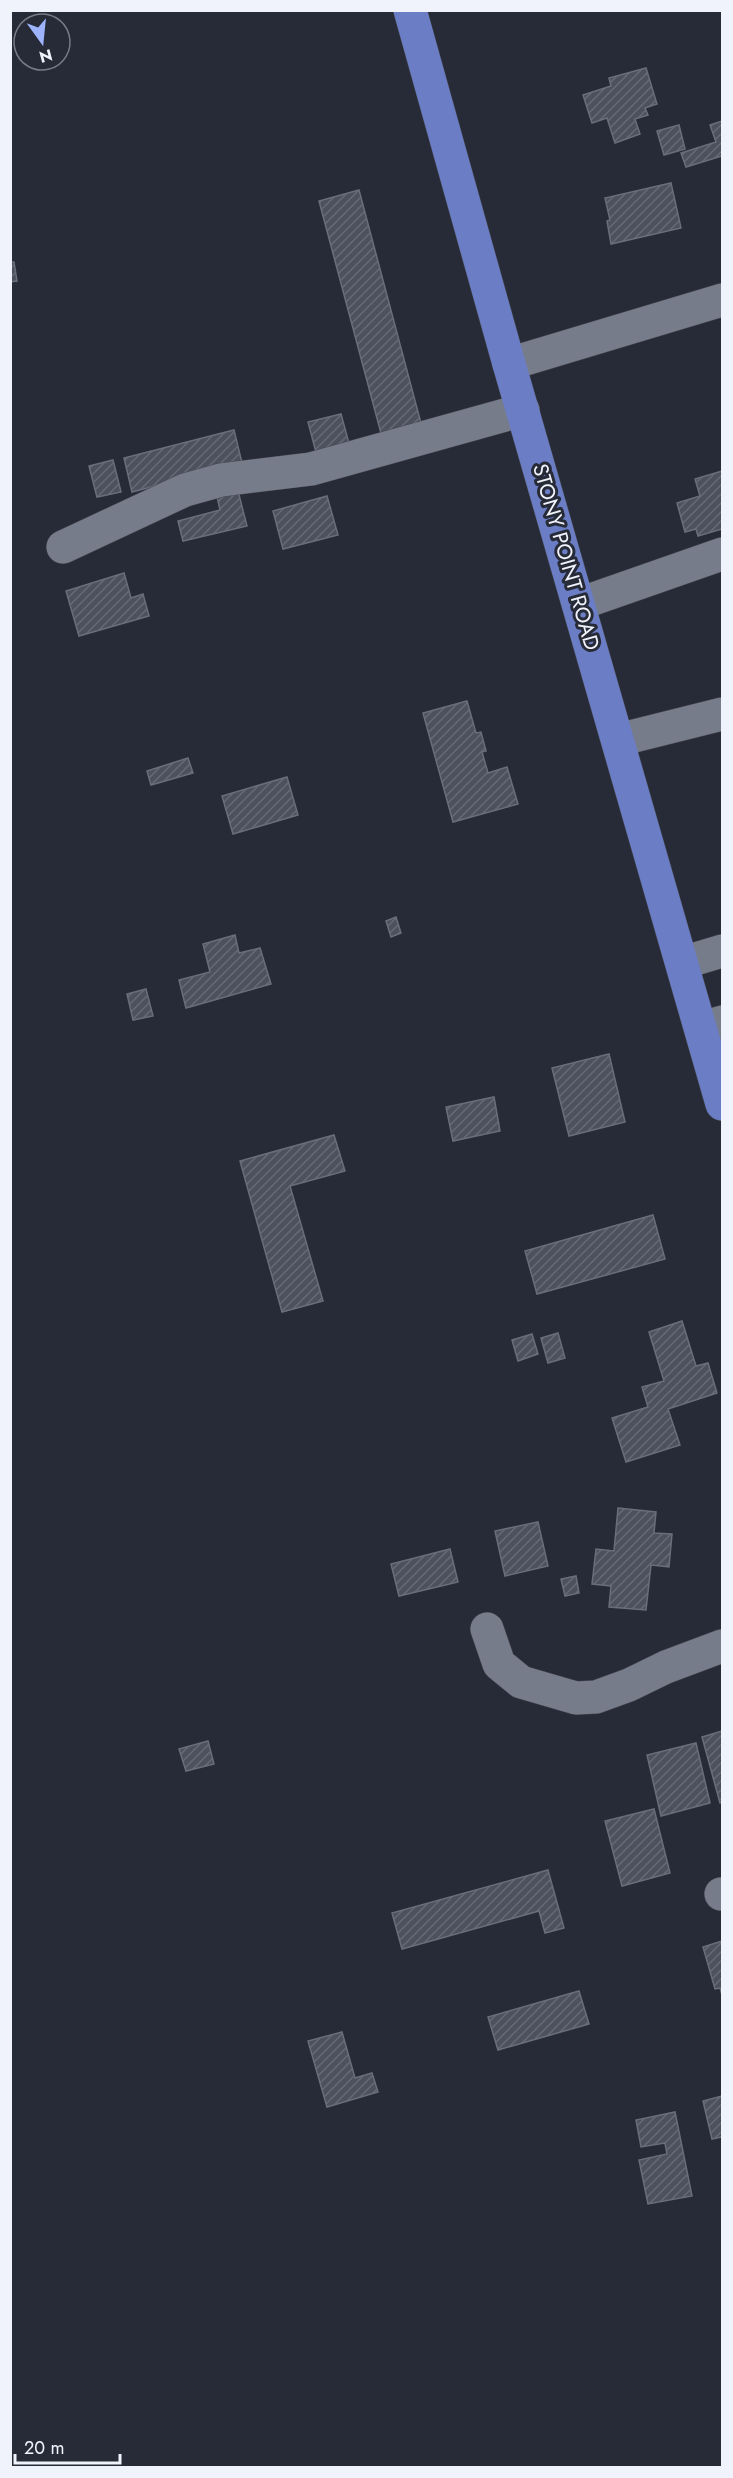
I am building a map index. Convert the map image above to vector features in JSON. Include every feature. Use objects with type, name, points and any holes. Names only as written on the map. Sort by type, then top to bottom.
[{"type":"main road","name":"STONY POINT ROAD","points":[[411,10],[509,364],[682,963],[712,1025],[723,1104]]},
{"type":"lane","points":[[509,364],[723,300]]},
{"type":"lane","points":[[63,547],[184,490],[221,480],[311,469],[523,410]]},
{"type":"lane","points":[[579,604],[723,554]]},
{"type":"lane","points":[[618,740],[723,714]]},
{"type":"lane","points":[[682,963],[723,951]]},
{"type":"lane","points":[[487,1629],[499,1664],[522,1682],[576,1698],[596,1696],[629,1685],[666,1667],[723,1646]]},
{"type":"building","points":[[646,68],[657,104],[645,108],[648,115],[635,119],[640,134],[615,143],[607,118],[592,123],[583,95],[611,86],[609,78]]},
{"type":"building","points":[[722,121],[722,156],[686,167],[681,153],[716,142],[710,125]]},
{"type":"building","points":[[679,125],[685,149],[664,155],[657,131]]},
{"type":"building","points":[[671,183],[681,228],[611,244],[607,221],[610,220],[605,198]]},
{"type":"building","points":[[359,190],[422,427],[382,437],[319,201]]},
{"type":"building","points":[[10,262],[14,262],[17,281],[10,282]]},
{"type":"building","points":[[341,414],[350,447],[317,456],[308,422]]},
{"type":"building","points":[[234,430],[242,463],[132,492],[124,458]]},
{"type":"building","points":[[113,460],[121,492],[97,497],[89,466]]},
{"type":"building","points":[[722,471],[722,529],[698,536],[696,529],[685,532],[677,503],[700,496],[695,479]]},
{"type":"building","points":[[237,487],[247,526],[183,541],[178,521],[220,510],[216,492]]},
{"type":"building","points":[[327,496],[338,535],[283,549],[273,511]]},
{"type":"building","points":[[124,573],[131,598],[143,594],[149,616],[79,636],[66,591]]},
{"type":"building","points":[[467,701],[476,733],[481,732],[486,751],[482,752],[488,773],[507,767],[518,804],[453,822],[423,713]]},
{"type":"building","points":[[188,758],[193,773],[151,785],[147,771]]},
{"type":"building","points":[[287,777],[298,815],[233,834],[222,796]]},
{"type":"building","points":[[396,917],[401,933],[391,937],[386,921]]},
{"type":"building","points":[[235,935],[239,953],[260,948],[271,984],[186,1008],[179,980],[210,972],[203,944]]},
{"type":"building","points":[[146,989],[153,1016],[133,1020],[127,994]]},
{"type":"building","points":[[609,1054],[625,1122],[569,1136],[552,1068]]},
{"type":"building","points":[[494,1097],[500,1131],[453,1141],[446,1107]]},
{"type":"building","points":[[334,1135],[345,1171],[290,1186],[323,1301],[282,1312],[240,1161]]},
{"type":"building","points":[[653,1215],[665,1259],[537,1294],[525,1251]]},
{"type":"building","points":[[682,1321],[696,1366],[708,1363],[717,1393],[668,1409],[680,1445],[626,1462],[612,1418],[648,1407],[642,1387],[664,1381],[649,1332]]},
{"type":"building","points":[[558,1333],[565,1358],[548,1363],[541,1338]]},
{"type":"building","points":[[532,1334],[538,1354],[518,1361],[512,1340]]},
{"type":"building","points":[[618,1508],[656,1512],[654,1533],[672,1534],[669,1567],[651,1565],[646,1610],[609,1607],[611,1586],[592,1584],[596,1549],[614,1551]]},
{"type":"building","points":[[538,1522],[548,1566],[505,1576],[495,1531]]},
{"type":"building","points":[[450,1549],[458,1582],[399,1596],[391,1564]]},
{"type":"building","points":[[576,1576],[579,1593],[565,1596],[561,1579]]},
{"type":"building","points":[[722,1731],[722,1802],[720,1803],[702,1737]]},
{"type":"building","points":[[208,1741],[214,1764],[186,1771],[179,1749]]},
{"type":"building","points":[[696,1743],[710,1803],[661,1816],[647,1755]]},
{"type":"building","points":[[654,1809],[670,1873],[622,1886],[605,1821]]},
{"type":"building","points":[[548,1870],[564,1928],[545,1933],[539,1911],[402,1949],[392,1913]]},
{"type":"building","points":[[722,1941],[722,1995],[720,1988],[715,1989],[703,1947]]},
{"type":"building","points":[[579,1991],[589,2024],[498,2050],[488,2017]]},
{"type":"building","points":[[342,2032],[355,2078],[372,2073],[378,2092],[327,2107],[308,2041]]},
{"type":"building","points":[[722,2096],[722,2137],[712,2139],[703,2101]]},
{"type":"building","points":[[675,2112],[692,2196],[648,2204],[639,2160],[667,2154],[665,2143],[641,2147],[636,2120]]}]
